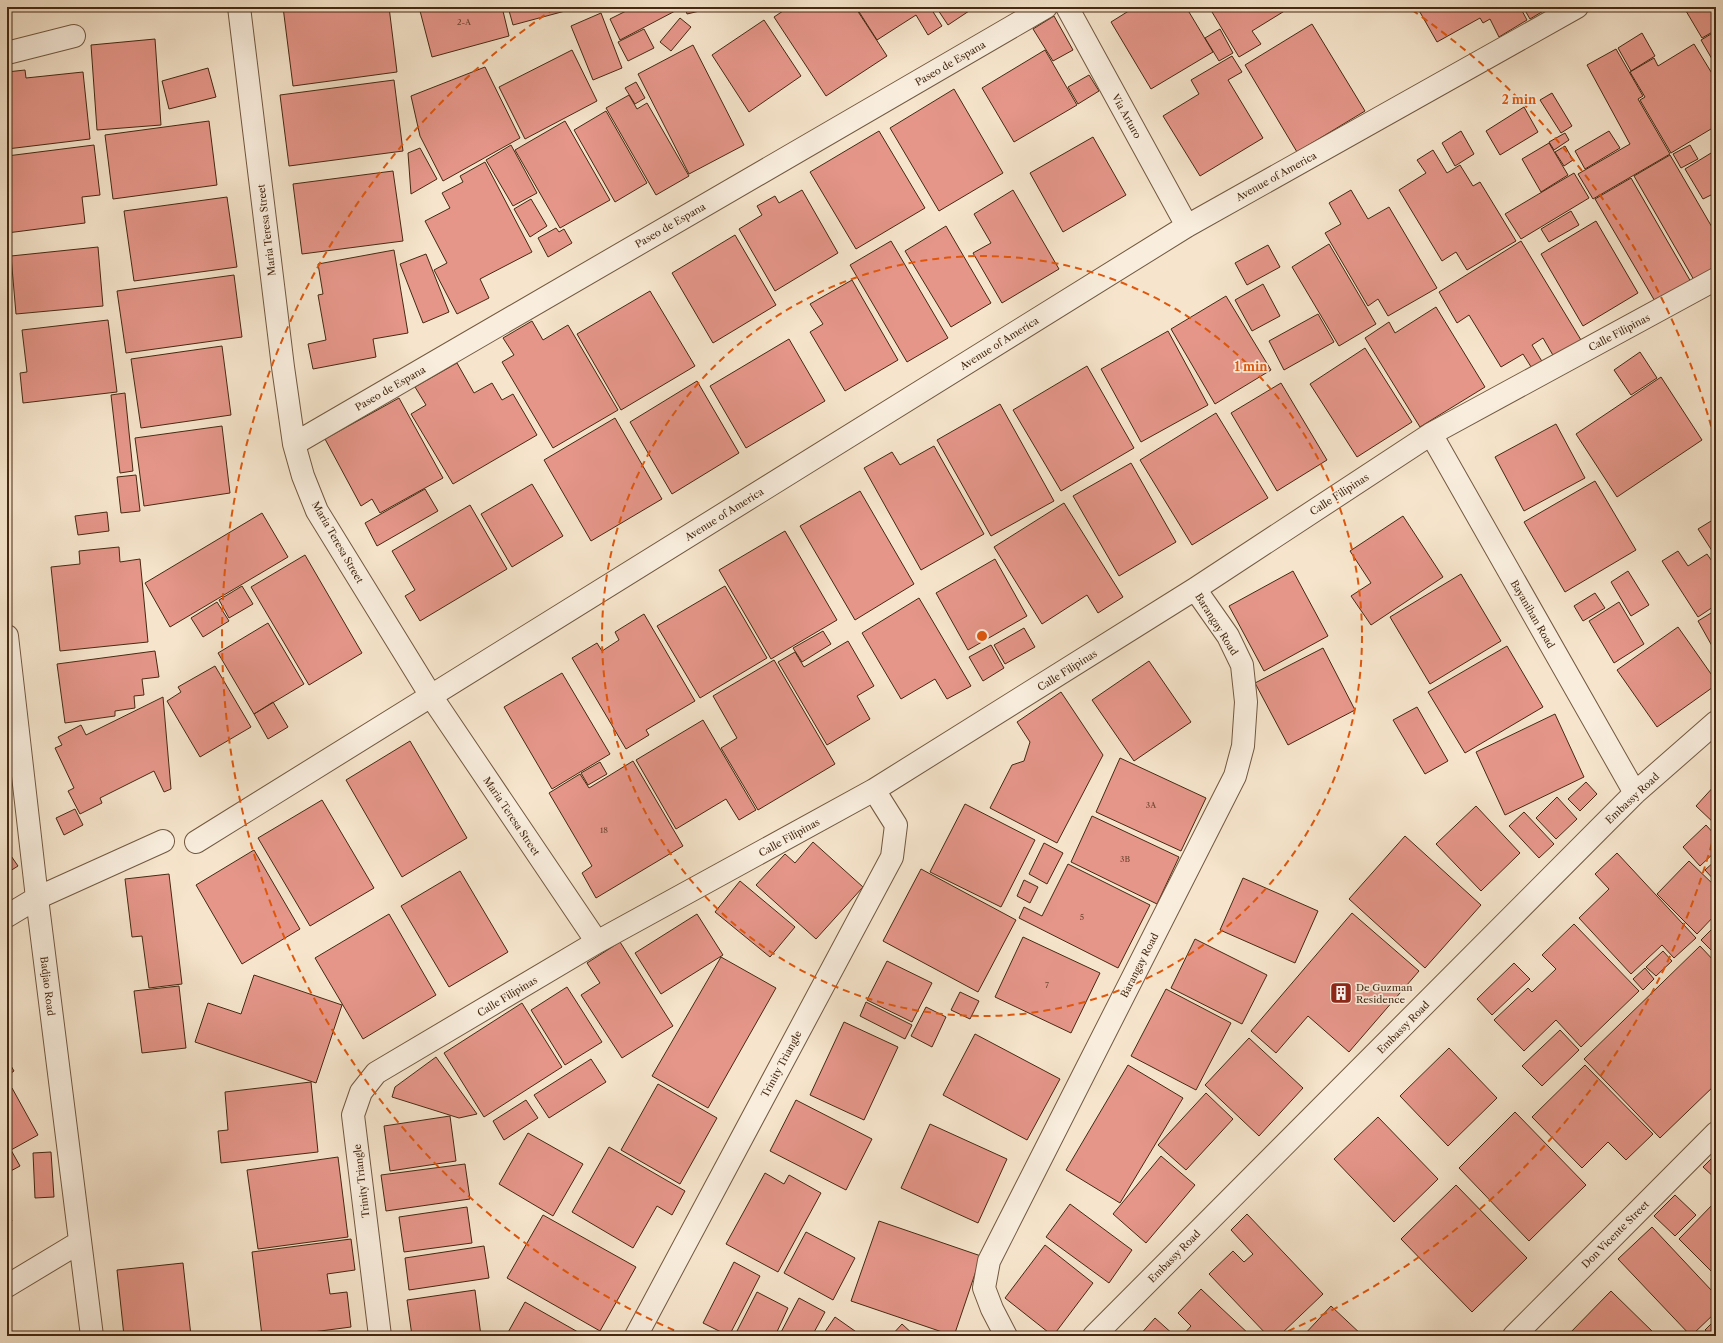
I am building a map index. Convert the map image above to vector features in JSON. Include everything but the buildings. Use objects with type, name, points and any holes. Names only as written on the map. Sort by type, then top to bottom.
[{"type":"street","name":"Maria Teresa Street","points":[[239,7],[282,359],[294,444],[303,476],[317,511],[431,696],[597,942]]},
{"type":"street","name":"Paseo de Espana","points":[[294,444],[1046,7]]},
{"type":"street","name":"Via Arturo","points":[[1066,7],[1187,226]]},
{"type":"street","name":"Avenue of America","points":[[196,842],[1187,226],[1577,7]]},
{"type":"street","points":[[7,53],[74,36]]},
{"type":"street","name":"Calle Filipinas","points":[[412,1052],[597,942],[874,790],[1195,590],[1431,434],[1716,279]]},
{"type":"street","name":"Bayanihan Road","points":[[1431,434],[1635,793]]},
{"type":"street","name":"Barangay Road","points":[[1006,1336],[992,1309],[984,1288],[989,1261],[1235,776],[1243,746],[1246,702],[1242,665],[1228,636],[1195,590]]},
{"type":"street","name":"Badjao Road","points":[[7,636],[37,898],[92,1336]]},
{"type":"street","name":"Embassy Road","points":[[1094,1336],[1635,793],[1716,722]]},
{"type":"street","name":"Trinity Triangle","points":[[636,1336],[892,857],[896,825],[874,790]]},
{"type":"street","points":[[7,916],[37,898],[163,841]]},
{"type":"street","name":"Trinity Triangle","points":[[380,1336],[353,1115],[361,1092],[376,1073],[412,1052]]},
{"type":"street","name":"Don Vicente Street","points":[[1514,1336],[1716,1132]]},
{"type":"street","points":[[7,1286],[80,1242]]},
{"type":"place","name":"De Guzman Residence","points":[[1341,993]]}]
